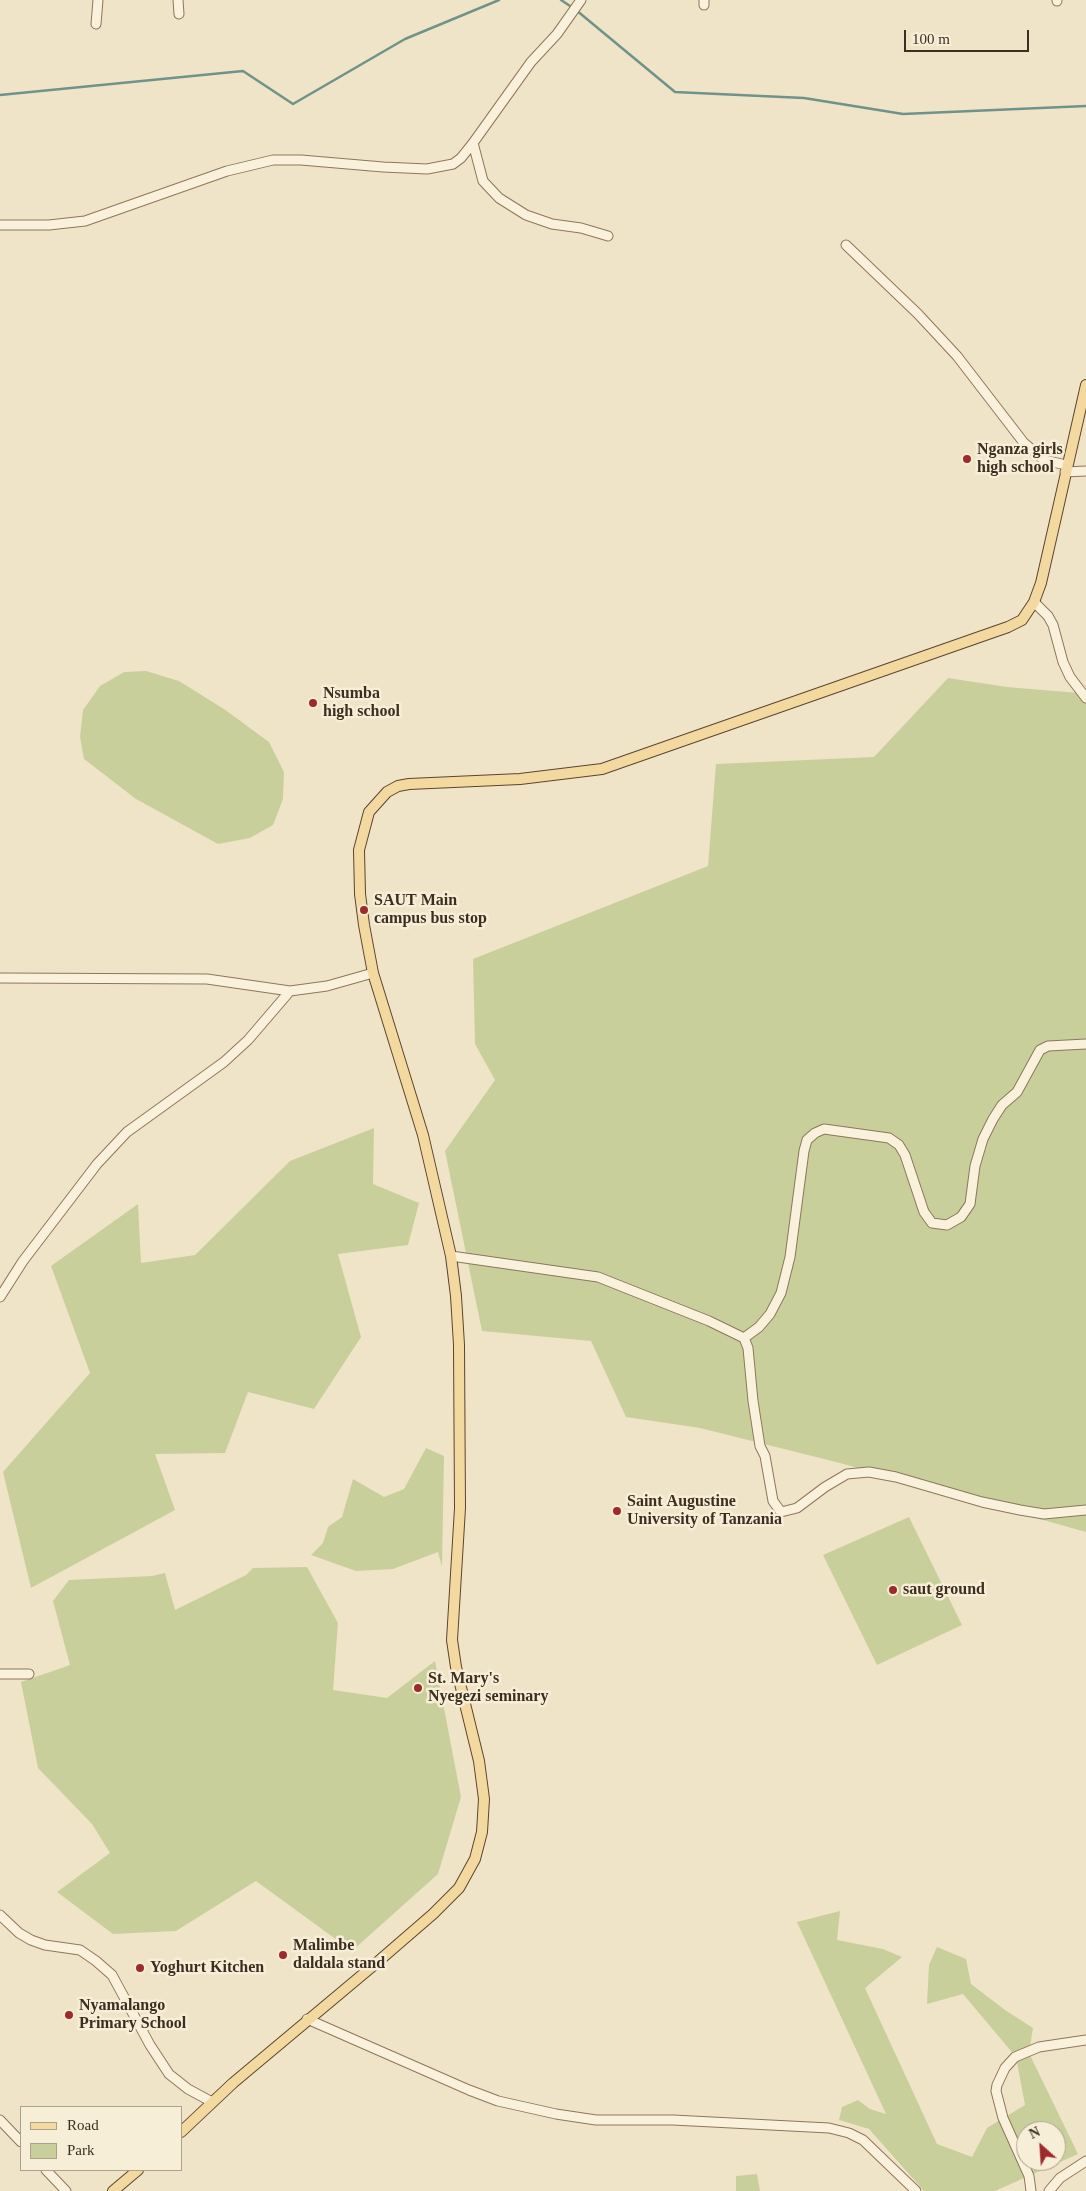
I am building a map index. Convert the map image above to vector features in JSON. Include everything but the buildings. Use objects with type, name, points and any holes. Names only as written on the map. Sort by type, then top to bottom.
[{"type":"main road","points":[[182,2131],[212,2102],[307,2019],[396,1946],[459,1888],[475,1859],[482,1832],[484,1799],[479,1761],[456,1667],[452,1640],[460,1508],[459,1345],[451,1256],[423,1135],[373,973],[360,894],[359,850],[369,812],[377,801],[398,786],[423,782],[520,779],[602,769],[1008,627],[1022,620],[1034,602],[1041,583],[1086,385]]},
{"type":"main road","points":[[113,2191],[137,2171]]},
{"type":"street","points":[[96,24],[98,0]]},
{"type":"street","points":[[178,0],[179,14]]},
{"type":"street","points":[[0,225],[49,225],[85,221],[227,171],[273,160],[301,160],[383,168],[427,169],[445,167],[461,158],[531,62],[557,34],[581,0]]},
{"type":"street","points":[[473,143],[483,181],[499,198],[526,215],[608,236]]},
{"type":"street","points":[[846,246],[918,314],[957,356],[1029,448],[1044,460],[1066,469],[1086,472]]},
{"type":"street","points":[[1034,602],[1048,616],[1053,626],[1063,662],[1070,677],[1086,698]]},
{"type":"street","points":[[0,978],[207,979],[290,991],[327,986],[373,973]]},
{"type":"street","points":[[0,1297],[23,1261],[98,1164],[127,1132],[224,1062],[248,1040],[290,991]]},
{"type":"street","points":[[744,1338],[759,1327],[770,1314],[781,1293],[790,1257],[804,1151],[807,1140],[815,1133],[824,1130],[889,1138],[899,1145],[905,1155],[924,1212],[932,1223],[947,1225],[961,1217],[970,1204],[975,1166],[983,1139],[1002,1105],[1017,1092],[1040,1050],[1048,1046],[1086,1044]]},
{"type":"street","points":[[451,1256],[598,1277],[709,1321],[744,1338],[748,1348],[760,1446],[765,1456],[773,1501],[781,1512],[797,1508],[847,1474],[869,1472],[896,1477],[982,1502],[1020,1510],[1044,1514],[1086,1510]]},
{"type":"street","points":[[0,1674],[29,1674]]},
{"type":"street","points":[[0,1914],[19,1933],[31,1940],[44,1945],[80,1950],[96,1960],[112,1976],[150,2045],[169,2074],[188,2089],[212,2102]]},
{"type":"street","points":[[307,2019],[484,2096],[556,2114],[596,2120],[673,2120],[819,2128],[849,2133],[863,2140],[916,2191]]},
{"type":"street","points":[[1031,2191],[1029,2176],[1002,2118],[996,2091],[997,2085],[1005,2068],[1015,2057],[1040,2047],[1086,2040]]},
{"type":"street","points":[[0,2120],[20,2141]]},
{"type":"street","points":[[1049,2191],[1060,2178],[1086,2161]]},
{"type":"street","points":[[47,2171],[66,2191]]},
{"type":"green space","points":[[146,671],[179,681],[224,709],[269,742],[284,772],[283,799],[273,825],[250,838],[218,844],[136,799],[84,759],[80,737],[83,710],[100,686],[124,672]]},
{"type":"green space","points":[[948,678],[1007,687],[1079,693],[1086,702],[1086,1532],[840,1463],[700,1428],[626,1417],[591,1341],[482,1331],[445,1151],[495,1080],[475,1044],[473,959],[708,866],[716,764],[874,757]]},
{"type":"green space","points":[[374,1128],[373,1184],[419,1203],[408,1245],[338,1254],[361,1337],[314,1409],[248,1392],[225,1453],[155,1454],[175,1510],[31,1588],[3,1472],[90,1373],[51,1266],[138,1204],[141,1263],[195,1255],[290,1161]]},
{"type":"green space","points":[[426,1448],[444,1456],[442,1567],[438,1552],[393,1569],[356,1571],[311,1555],[323,1543],[328,1527],[342,1517],[353,1479],[384,1497],[404,1489]]},
{"type":"green space","name":"saut ground","points":[[909,1517],[962,1625],[877,1665],[823,1555]]},
{"type":"green space","points":[[307,1567],[338,1623],[333,1690],[387,1698],[435,1661],[461,1797],[438,1874],[352,1951],[256,1881],[176,1931],[113,1934],[57,1892],[110,1853],[92,1824],[38,1768],[21,1682],[70,1665],[53,1601],[69,1580],[152,1576],[165,1573],[175,1610],[246,1575],[253,1568]]},
{"type":"green space","points":[[840,1911],[837,1940],[883,1949],[902,1957],[865,1988],[937,2144],[972,2157],[987,2128],[1025,2105],[1016,2057],[963,1994],[927,2004],[929,1965],[937,1947],[966,1959],[971,1984],[1005,2010],[1033,2028],[1029,2053],[1062,2121],[1016,2121],[1016,2171],[1040,2171],[995,2191],[924,2191],[869,2129],[839,2120],[842,2107],[858,2100],[870,2109],[886,2114],[797,1922]]},
{"type":"green space","points":[[1066,2129],[1078,2154],[1066,2159]]},
{"type":"green space","points":[[757,2174],[760,2191],[736,2191],[736,2176]]},
{"type":"waterway","points":[[0,95],[243,71],[293,104],[405,39],[499,0]]},
{"type":"waterway","points":[[561,0],[576,10],[675,92],[804,98],[903,114],[1086,106]]},
{"type":"place","name":"Nganza girls high school","points":[[967,459]]},
{"type":"place","name":"Nsumba high school","points":[[313,703]]},
{"type":"place","name":"SAUT Main campus bus stop","points":[[364,910]]},
{"type":"place","name":"Saint Augustine University of Tanzania","points":[[617,1511]]},
{"type":"place","name":"saut ground","points":[[893,1590]]},
{"type":"place","name":"St. Mary's Nyegezi seminary","points":[[418,1688]]},
{"type":"place","name":"Malimbe daldala stand","points":[[283,1955]]},
{"type":"place","name":"Yoghurt Kitchen","points":[[140,1968]]},
{"type":"place","name":"Nyamalango Primary School","points":[[69,2015]]}]
